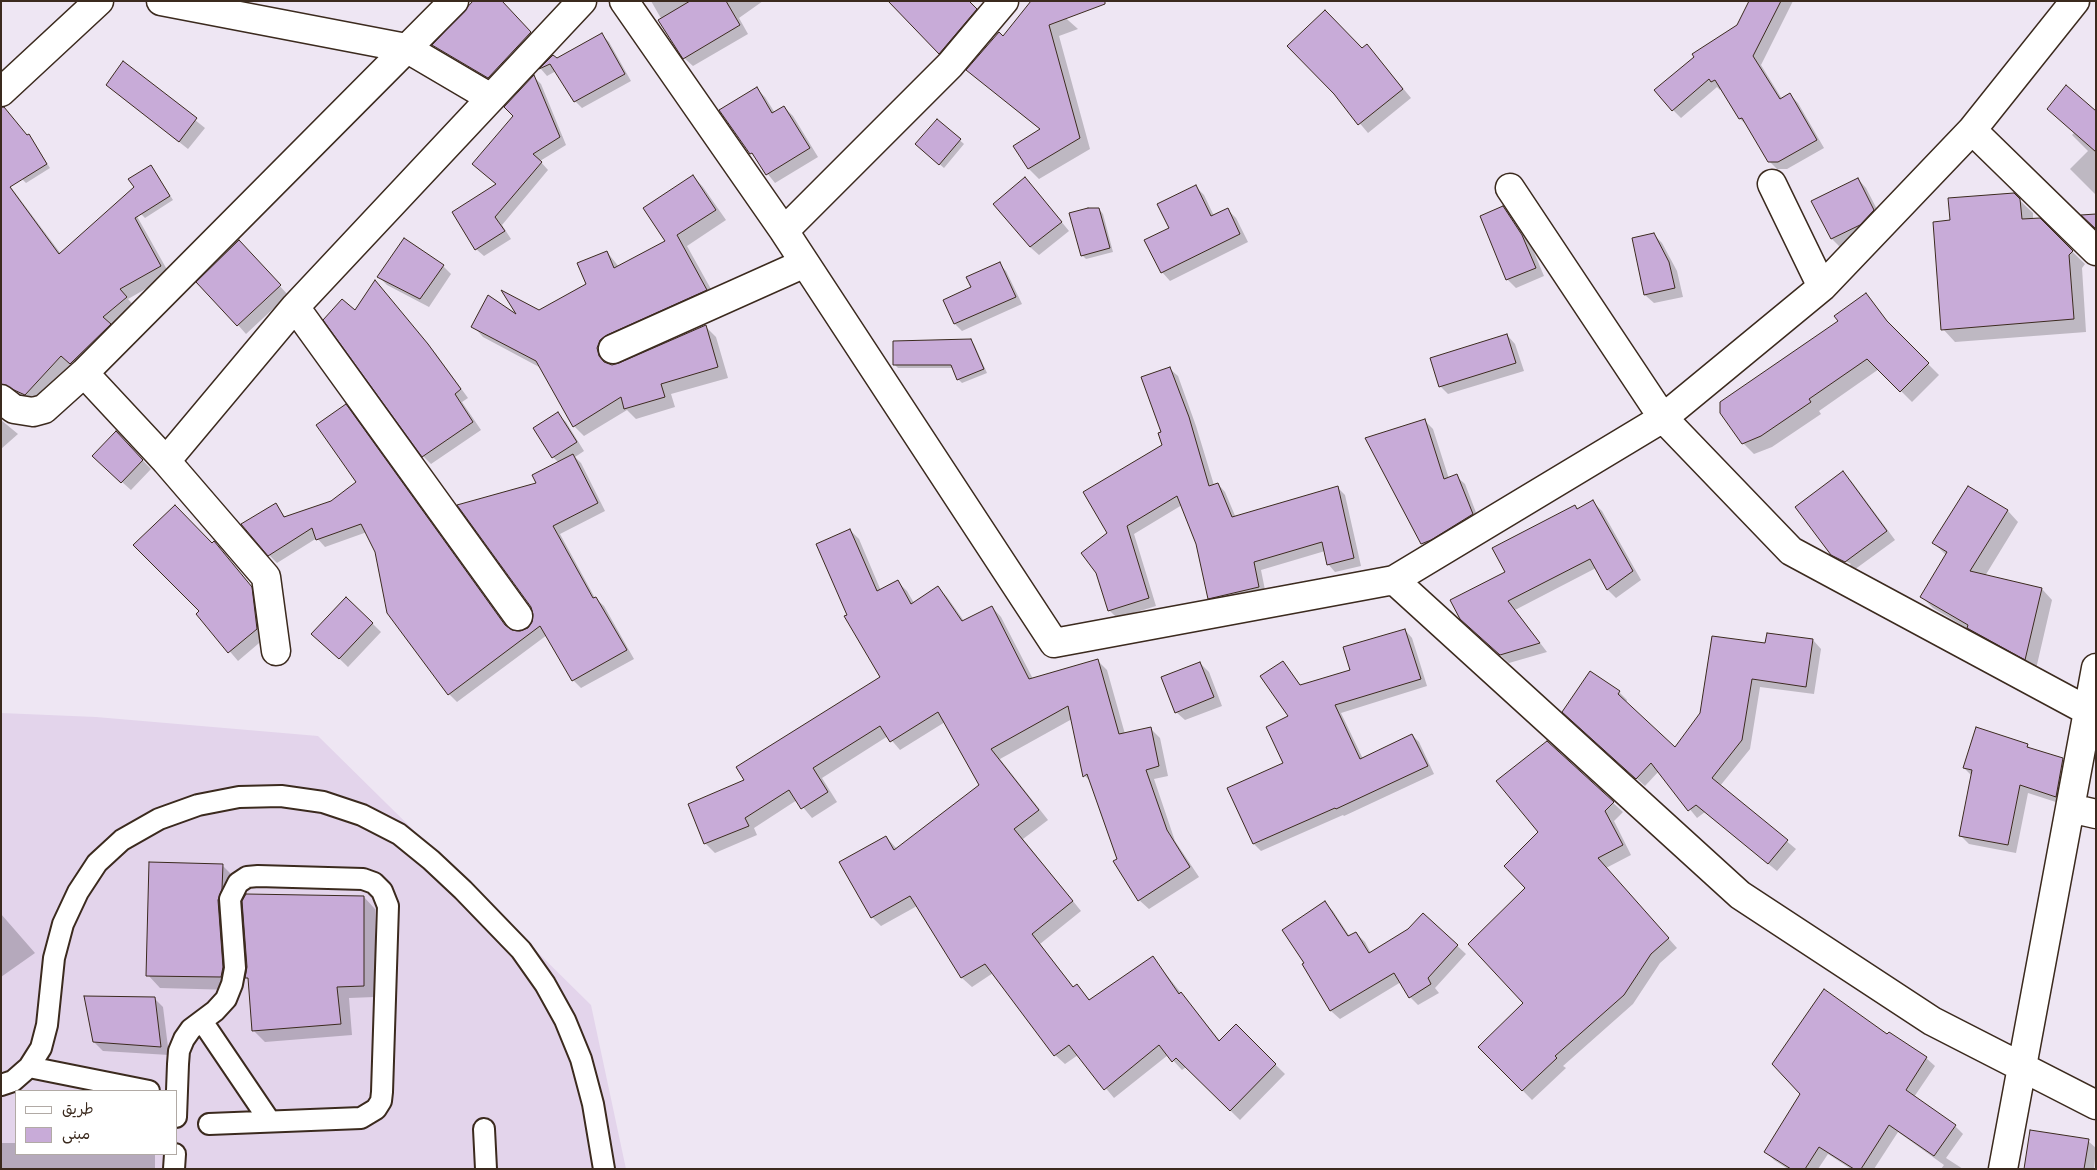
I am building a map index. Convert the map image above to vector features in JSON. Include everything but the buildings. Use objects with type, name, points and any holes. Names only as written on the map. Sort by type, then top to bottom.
[{"type":"street","points":[[1,92],[99,1]]},
{"type":"street","points":[[161,1],[406,48],[491,98]]},
{"type":"street","points":[[1,399],[14,410],[24,412],[44,409],[84,373],[454,1]]},
{"type":"street","points":[[166,461],[295,307],[582,1]]},
{"type":"street","points":[[624,1],[784,231],[1054,643],[1394,580],[1662,418],[1822,287],[1972,130],[2075,1]]},
{"type":"street","points":[[784,231],[950,65],[1004,1]]},
{"type":"street","points":[[1972,130],[2096,251]]},
{"type":"street","points":[[1772,184],[1822,287]]},
{"type":"street","points":[[1510,188],[1662,418],[1791,551],[2092,712]]},
{"type":"street","points":[[614,349],[805,263]]},
{"type":"street","points":[[295,307],[518,616]]},
{"type":"street","points":[[84,373],[166,461],[266,576],[276,651]]},
{"type":"street","points":[[1394,580],[1740,895],[1932,1021],[2096,1105]]},
{"type":"street","points":[[2003,1169],[2023,1067],[2083,811],[2096,668]]},
{"type":"lane","points":[[1,1085],[13,1081],[29,1067],[41,1048],[47,1025],[54,958],[63,924],[78,892],[97,863],[122,840],[159,819],[198,805],[231,798],[281,796],[322,802],[362,815],[399,834],[444,872],[493,919],[521,950],[545,984],[566,1020],[581,1059],[594,1104],[604,1169]]},
{"type":"lane","points":[[177,1090],[179,1051],[184,1039],[191,1029],[221,1005],[232,984],[235,968],[230,899],[238,883],[247,877],[258,876],[363,879],[374,883],[382,891],[388,906],[381,1101],[370,1115],[362,1118],[269,1120],[209,1124]]},
{"type":"lane","points":[[202,1021],[269,1120]]},
{"type":"lane","points":[[29,1067],[144,1090]]},
{"type":"lane","points":[[484,1130],[486,1169]]},
{"type":"lane","points":[[174,1169],[175,1155]]},
{"type":"shaded area","points":[[1,713],[96,717],[318,736],[591,1005],[626,1169],[1,1169]]}]
